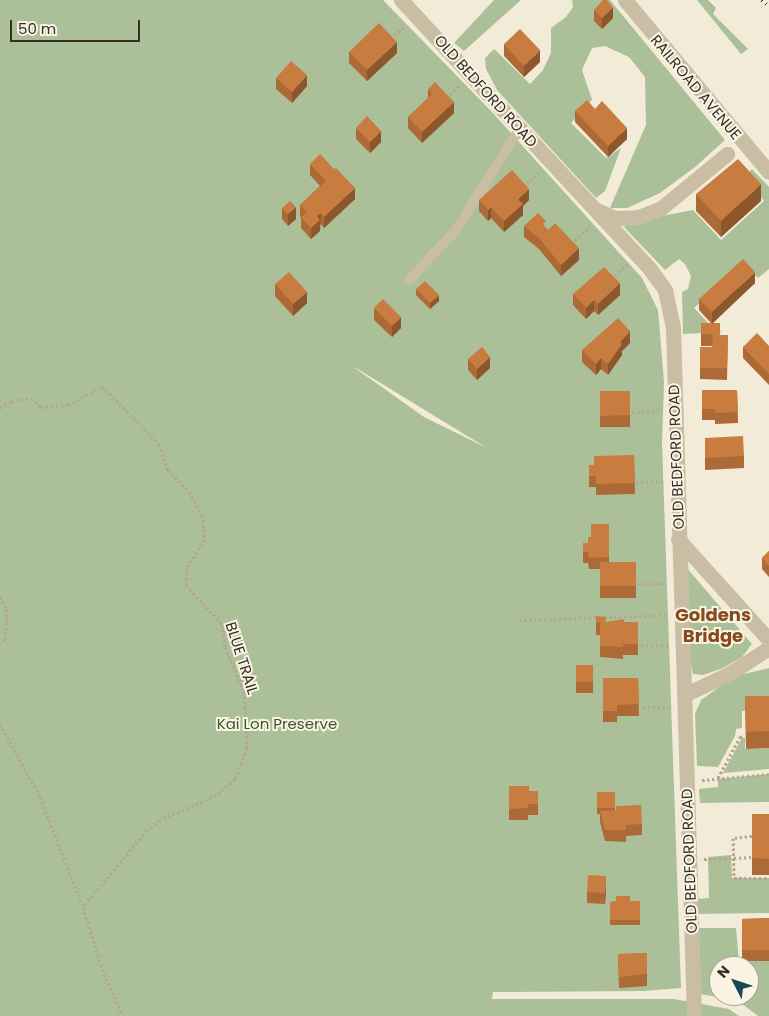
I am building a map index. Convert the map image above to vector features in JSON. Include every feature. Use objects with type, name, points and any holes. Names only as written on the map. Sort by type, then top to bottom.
[{"type":"street","name":"OLD BEDFORD ROAD","points":[[401,0],[636,255],[665,290],[673,328],[676,482],[685,701],[694,1016]]},
{"type":"street","name":"RAILROAD AVENUE","points":[[625,0],[769,172]]},
{"type":"street","points":[[589,206],[615,218],[638,217],[660,209],[727,154]]},
{"type":"street","points":[[678,539],[769,640]]},
{"type":"street","points":[[685,701],[769,648]]},
{"type":"lane","points":[[410,279],[456,230],[520,128]]},
{"type":"path","points":[[387,43],[416,16]]},
{"type":"path","points":[[443,101],[472,75]]},
{"type":"path","points":[[521,189],[550,162]]},
{"type":"path","points":[[569,246],[600,217]]},
{"type":"path","points":[[609,281],[636,255]]},
{"type":"path","name":"BLUE TRAIL","points":[[0,408],[10,401],[31,398],[41,407],[68,405],[102,386],[159,444],[168,470],[189,492],[202,514],[205,538],[187,568],[186,585],[222,624],[225,647],[244,691],[247,748],[235,779],[216,795],[160,820],[147,830],[83,907]]},
{"type":"path","points":[[632,412],[674,409]]},
{"type":"path","points":[[636,482],[676,482]]},
{"type":"path","points":[[637,584],[680,583]]},
{"type":"path","points":[[0,597],[6,609],[7,622],[5,639],[0,643]]},
{"type":"path","points":[[519,620],[681,615]]},
{"type":"path","points":[[641,645],[682,645]]},
{"type":"path","points":[[643,707],[685,701]]},
{"type":"path","points":[[0,724],[40,797],[83,907],[104,974],[124,1016]]},
{"type":"path","points":[[718,779],[740,737],[746,736]]},
{"type":"path","points":[[686,781],[769,774]]},
{"type":"path","points":[[752,836],[733,838],[734,878],[769,878]]},
{"type":"path","points":[[689,859],[752,857]]},
{"type":"green space","name":"Kai Lon Preserve","points":[[0,0],[383,0],[492,112],[642,278],[658,310],[664,382],[662,443],[681,988],[643,991],[493,992],[492,999],[674,999],[729,1009],[739,1016],[0,1016]],"holes":[[[355,368],[356,368],[487,448],[424,417]]]},
{"type":"green space","points":[[494,0],[521,0],[464,51],[454,43]]},
{"type":"green space","points":[[572,0],[610,0],[725,140],[695,167],[660,193],[627,208],[610,208],[646,125],[645,77],[629,57],[605,46],[592,48],[582,70],[592,100],[571,123],[606,158],[621,148],[605,191],[596,198],[497,90],[486,69],[485,58],[494,49],[530,84],[543,70],[551,53],[551,28],[566,17],[573,7]]},
{"type":"green space","points":[[697,0],[708,0],[716,8],[713,14],[748,49],[741,54]]},
{"type":"green space","points":[[752,169],[769,187],[769,269],[758,278],[745,265],[694,308],[711,326],[722,332],[683,334],[682,292],[688,289],[691,276],[685,264],[679,259],[665,270],[624,227],[630,222],[693,210],[721,240],[764,201],[745,176]]},
{"type":"green space","points":[[686,567],[752,644],[742,657],[723,668],[703,675],[693,674],[690,659]]},
{"type":"green space","points":[[769,668],[769,709],[742,711],[742,728],[736,729],[735,736],[718,767],[697,766],[695,714],[701,700],[735,676]]},
{"type":"green space","points":[[742,738],[745,738],[745,749],[769,748],[769,769],[723,773]]},
{"type":"green space","points":[[769,774],[769,802],[700,803],[699,789],[718,787],[718,779]]},
{"type":"green space","points":[[731,855],[732,878],[769,878],[769,913],[696,914],[696,899],[709,898],[708,857]]},
{"type":"green space","points":[[696,928],[736,928],[738,956],[709,956],[709,996],[699,994]]},
{"type":"green space","points":[[769,960],[769,1016],[758,1016],[745,1006],[759,1006],[759,961]]},
{"type":"building","points":[[603,0],[607,0],[613,7],[602,18],[594,10]]},
{"type":"building","points":[[379,23],[397,42],[367,70],[349,52]]},
{"type":"building","points":[[520,29],[540,50],[524,66],[504,44]]},
{"type":"building","points":[[291,61],[307,75],[292,92],[276,78]]},
{"type":"building","points":[[435,82],[454,102],[422,132],[408,117],[432,94],[428,89]]},
{"type":"building","points":[[587,100],[595,109],[602,101],[627,128],[608,146],[575,111]]},
{"type":"building","points":[[367,116],[381,131],[370,142],[356,128]]},
{"type":"building","points":[[320,154],[355,188],[324,217],[321,213],[317,216],[320,220],[311,228],[301,217],[307,212],[300,205],[326,181],[310,164]]},
{"type":"building","points":[[738,159],[761,184],[721,221],[696,194]]},
{"type":"building","points":[[512,170],[529,189],[518,199],[523,204],[504,221],[491,207],[488,210],[479,200]]},
{"type":"building","points":[[290,201],[296,207],[288,214],[282,208]]},
{"type":"building","points":[[538,213],[546,221],[543,224],[548,230],[555,223],[579,248],[561,265],[539,238],[524,226]]},
{"type":"building","points":[[743,259],[755,272],[712,312],[699,299]]},
{"type":"building","points":[[604,267],[620,283],[598,304],[594,300],[586,308],[573,294]]},
{"type":"building","points":[[289,272],[307,292],[293,304],[275,284]]},
{"type":"building","points":[[425,281],[439,295],[430,303],[416,289]]},
{"type":"building","points":[[383,299],[401,317],[392,326],[374,308]]},
{"type":"building","points":[[618,318],[630,331],[620,342],[622,344],[608,364],[601,358],[596,364],[582,350]]},
{"type":"building","points":[[701,323],[720,323],[720,335],[728,335],[727,368],[700,368],[700,347],[712,347],[713,334],[701,334]]},
{"type":"building","points":[[757,333],[769,346],[769,374],[743,347]]},
{"type":"building","points":[[482,347],[490,357],[477,369],[468,359]]},
{"type":"building","points":[[702,390],[737,390],[738,412],[715,413],[715,409],[702,409]]},
{"type":"building","points":[[600,391],[630,391],[630,415],[600,416]]},
{"type":"building","points":[[743,436],[744,456],[705,458],[705,438]]},
{"type":"building","points":[[634,455],[635,483],[596,484],[596,476],[589,476],[589,465],[594,465],[594,456]]},
{"type":"building","points":[[591,524],[609,524],[609,557],[589,558],[588,552],[583,552],[583,543],[588,543],[588,537],[591,537]]},
{"type":"building","points":[[769,551],[769,566],[762,558]]},
{"type":"building","points":[[600,562],[636,562],[636,586],[600,586]]},
{"type":"building","points":[[596,616],[606,617],[606,622],[624,619],[624,622],[638,622],[638,644],[623,644],[623,647],[600,646],[600,623],[596,623]]},
{"type":"building","points":[[576,665],[593,665],[593,682],[576,682]]},
{"type":"building","points":[[603,678],[638,678],[639,704],[617,705],[617,711],[603,711]]},
{"type":"building","points":[[745,696],[769,696],[769,731],[746,732]]},
{"type":"building","points":[[509,786],[529,786],[529,791],[538,791],[538,804],[528,804],[528,808],[509,809]]},
{"type":"building","points":[[597,792],[615,792],[615,808],[597,808]]},
{"type":"building","points":[[641,805],[642,824],[626,825],[626,830],[605,830],[600,811],[616,810],[616,806]]},
{"type":"building","points":[[752,814],[769,814],[769,859],[752,858]]},
{"type":"building","points":[[588,875],[606,876],[605,893],[587,892]]},
{"type":"building","points":[[616,896],[630,896],[630,901],[640,901],[640,920],[610,920],[610,902],[616,901]]},
{"type":"building","points":[[769,918],[769,950],[742,950],[742,919]]},
{"type":"building","points":[[647,953],[647,974],[619,977],[618,954]]},
{"type":"railway","points":[[762,0],[769,7]]},
{"type":"district","name":"Goldens Bridge","points":[[713,626]]}]
